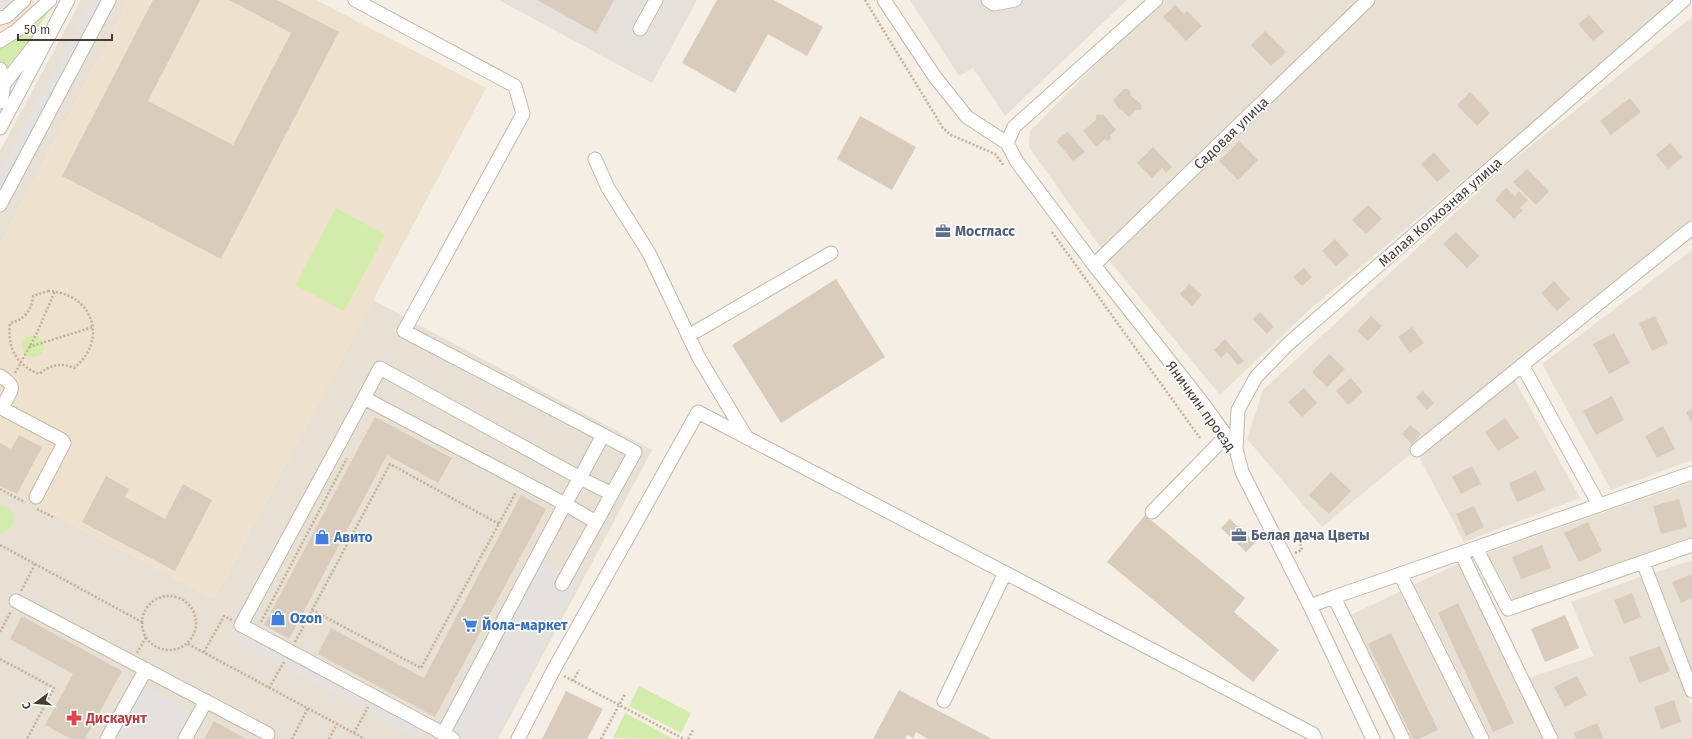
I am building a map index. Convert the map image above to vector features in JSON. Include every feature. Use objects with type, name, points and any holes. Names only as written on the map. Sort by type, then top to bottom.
[{"type":"street","points":[[0,18],[7,16],[24,0]]},
{"type":"street","points":[[0,41],[16,31],[50,0]]},
{"type":"street","points":[[0,205],[109,0]]},
{"type":"street","points":[[356,0],[515,86],[523,114],[404,331],[635,452],[562,584]]},
{"type":"street","points":[[640,29],[656,0]]},
{"type":"street","points":[[884,0],[935,77],[967,117],[1007,143],[1014,127],[1156,0]]},
{"type":"street","points":[[988,0],[994,4],[1015,0]]},
{"type":"street","name":"Садовая улица","points":[[1094,265],[1368,0]]},
{"type":"street","name":"Малая Колхозная улица","points":[[1236,449],[1238,410],[1256,377],[1283,350],[1684,0]]},
{"type":"street","points":[[4,84],[65,5]]},
{"type":"street","points":[[0,128],[65,5]]},
{"type":"street","points":[[0,69],[4,84],[3,95],[0,102]]},
{"type":"street","name":"Яничкин проезд","points":[[1007,143],[1017,162],[1094,265],[1201,401],[1236,449],[1242,472],[1310,606],[1373,739]]},
{"type":"street","points":[[595,159],[608,188],[649,253],[699,358],[747,438]]},
{"type":"street","points":[[1417,450],[1692,228]]},
{"type":"street","points":[[688,336],[831,253]]},
{"type":"street","points":[[1522,365],[1599,505]]},
{"type":"street","points":[[603,435],[580,478],[565,504],[448,736],[241,625],[380,368],[580,478],[612,494]]},
{"type":"street","points":[[5,379],[12,388],[4,404],[6,410],[62,440],[64,443],[36,497]]},
{"type":"street","points":[[364,398],[565,504],[596,522]]},
{"type":"street","points":[[518,739],[553,671],[698,412],[1313,734],[1315,739]]},
{"type":"street","points":[[1152,512],[1226,436]]},
{"type":"street","points":[[1310,606],[1692,473]]},
{"type":"street","points":[[1476,548],[1508,609],[1692,545]]},
{"type":"street","points":[[1461,553],[1551,739]]},
{"type":"street","points":[[1642,562],[1692,691]]},
{"type":"street","points":[[944,701],[1005,573]]},
{"type":"street","points":[[1400,574],[1482,739]]},
{"type":"street","points":[[1334,597],[1403,739]]},
{"type":"street","points":[[16,601],[268,734]]},
{"type":"street","points":[[107,739],[146,669]]},
{"type":"street","points":[[185,739],[206,701]]},
{"type":"path","points":[[865,0],[943,128],[951,135],[995,154],[1008,173]]},
{"type":"path","points":[[1050,230],[1200,438]]},
{"type":"path","points":[[5,379],[21,363],[55,292]]},
{"type":"path","points":[[40,293],[65,293],[79,302],[89,315],[93,327],[93,340],[81,363],[74,368],[57,365],[44,370],[39,374],[21,363],[11,348],[9,340],[10,323],[22,319],[31,306],[32,296],[40,293]]},
{"type":"path","points":[[29,347],[93,327]]},
{"type":"path","points":[[256,633],[350,452]]},
{"type":"path","points":[[269,688],[390,464],[499,524]]},
{"type":"path","points":[[312,610],[421,668],[518,488]]},
{"type":"path","points":[[0,545],[142,622]]},
{"type":"path","points":[[0,632],[35,564]]},
{"type":"path","points":[[163,596],[178,597],[190,605],[196,618],[195,632],[188,644],[175,650],[168,651],[154,646],[146,637],[142,629],[143,615],[151,603],[163,596]]},
{"type":"path","points":[[204,652],[224,616],[241,625]]},
{"type":"path","points":[[136,656],[146,637]]},
{"type":"path","points":[[188,644],[365,739]]},
{"type":"path","points":[[0,659],[54,688],[27,739]]},
{"type":"path","points":[[573,681],[578,670]]},
{"type":"path","points":[[553,671],[684,739]]},
{"type":"path","points":[[602,739],[625,694]]},
{"type":"path","points":[[354,733],[374,696]]},
{"type":"path","points":[[292,739],[308,708]]},
{"type":"path","points":[[329,739],[337,724]]},
{"type":"path","points":[[688,739],[693,730]]},
{"type":"shaded area","points":[[0,0],[35,0],[0,66]]},
{"type":"shaded area","points":[[0,0],[33,0],[19,15],[0,26]]},
{"type":"shaded area","points":[[81,0],[130,0],[0,244],[0,151]]},
{"type":"shaded area","points":[[91,0],[104,0],[0,194],[0,170]]},
{"type":"shaded area","points":[[130,0],[316,0],[486,88],[214,599],[0,486],[0,244]]},
{"type":"shaded area","points":[[499,0],[697,0],[652,83]]},
{"type":"shaded area","points":[[910,0],[1127,0],[1005,116],[973,68],[959,76]]},
{"type":"shaded area","points":[[1160,0],[1678,0],[1308,311],[1220,395],[1113,265],[1029,147],[1030,131]]},
{"type":"shaded area","points":[[1692,17],[1692,222],[1322,527],[1247,439],[1263,390],[1506,166]]},
{"type":"shaded area","points":[[1692,250],[1692,460],[1611,490],[1542,364]]},
{"type":"shaded area","points":[[373,300],[652,450],[498,739],[0,739],[0,486],[214,599]]},
{"type":"shaded area","points":[[1514,379],[1580,498],[1464,542],[1418,455]]},
{"type":"shaded area","points":[[1692,482],[1692,538],[1513,600],[1487,553]]},
{"type":"shaded area","points":[[1692,560],[1692,672],[1654,573]]},
{"type":"shaded area","points":[[542,561],[579,581],[495,739],[467,739],[452,731]]},
{"type":"shaded area","points":[[1464,561],[1549,739],[1394,739],[1338,621]]},
{"type":"shaded area","points":[[1640,577],[1692,707],[1692,739],[1556,739],[1526,679],[1594,656],[1571,602]]},
{"type":"shaded area","points":[[241,630],[424,728],[418,739],[235,641]]},
{"type":"shaded area","points":[[141,684],[194,713],[180,739],[111,739]]},
{"type":"green space","points":[[50,10],[5,70],[0,62],[0,46],[18,37]]},
{"type":"green space","points":[[336,208],[385,235],[344,311],[295,285]]},
{"type":"green space","points":[[33,335],[41,338],[44,346],[41,354],[33,357],[25,354],[22,346],[25,338]]},
{"type":"green space","points":[[0,505],[10,510],[14,519],[10,528],[0,533]]},
{"type":"green space","points":[[639,686],[691,713],[681,733],[629,706]]},
{"type":"green space","points":[[625,713],[674,739],[613,738]]},
{"type":"building","points":[[153,0],[200,0],[148,101],[233,145],[291,33],[229,0],[277,0],[339,32],[221,259],[62,176]]},
{"type":"building","points":[[537,0],[614,0],[596,33]]},
{"type":"building","points":[[717,0],[774,0],[823,27],[807,56],[768,34],[735,93],[682,63]]},
{"type":"building","points":[[1175,5],[1184,14],[1187,11],[1202,26],[1186,41],[1163,17]]},
{"type":"building","points":[[1589,15],[1604,32],[1593,41],[1578,24]]},
{"type":"building","points":[[1265,31],[1286,52],[1271,66],[1251,45]]},
{"type":"building","points":[[1124,89],[1128,89],[1131,92],[1130,95],[1142,105],[1141,110],[1136,110],[1129,117],[1119,109],[1113,100]]},
{"type":"building","points":[[1470,92],[1490,113],[1477,126],[1457,105]]},
{"type":"building","points":[[1630,98],[1641,112],[1611,135],[1600,121]]},
{"type":"building","points":[[1098,114],[1103,114],[1116,130],[1110,135],[1111,139],[1107,141],[1105,139],[1096,147],[1083,131],[1096,120],[1096,116]]},
{"type":"building","points":[[860,116],[916,147],[892,190],[837,159]]},
{"type":"building","points":[[1068,132],[1085,152],[1073,161],[1057,142],[1060,137]]},
{"type":"building","points":[[1239,141],[1258,160],[1238,180],[1219,161]]},
{"type":"building","points":[[1670,143],[1683,157],[1668,169],[1656,155]]},
{"type":"building","points":[[1153,147],[1172,167],[1166,173],[1162,168],[1152,178],[1137,163]]},
{"type":"building","points":[[1434,152],[1450,171],[1437,182],[1421,164]]},
{"type":"building","points":[[1527,169],[1549,191],[1536,205],[1513,182]]},
{"type":"building","points":[[1506,188],[1515,196],[1519,191],[1528,200],[1520,208],[1523,210],[1514,219],[1495,200]]},
{"type":"building","points":[[1368,205],[1382,219],[1366,234],[1352,220]]},
{"type":"building","points":[[1456,232],[1479,256],[1467,268],[1443,244]]},
{"type":"building","points":[[1335,239],[1349,255],[1336,266],[1322,251]]},
{"type":"building","points":[[1304,268],[1312,277],[1302,286],[1293,277]]},
{"type":"building","points":[[836,279],[885,357],[781,423],[732,345]]},
{"type":"building","points":[[1554,281],[1570,299],[1557,311],[1541,293]]},
{"type":"building","points":[[1189,284],[1202,295],[1192,306],[1180,294]]},
{"type":"building","points":[[1260,312],[1274,327],[1267,334],[1253,319]]},
{"type":"building","points":[[1371,316],[1382,326],[1368,341],[1357,331]]},
{"type":"building","points":[[1655,316],[1668,343],[1652,351],[1639,323]]},
{"type":"building","points":[[1412,327],[1424,343],[1410,353],[1398,337]]},
{"type":"building","points":[[1614,333],[1630,363],[1609,374],[1593,344]]},
{"type":"building","points":[[1225,339],[1244,361],[1238,365],[1227,352],[1221,358],[1214,350]]},
{"type":"building","points":[[1329,354],[1345,369],[1327,387],[1312,372]]},
{"type":"building","points":[[1351,378],[1363,392],[1348,405],[1336,391]]},
{"type":"building","points":[[1304,388],[1317,403],[1302,417],[1288,402]]},
{"type":"building","points":[[1423,391],[1434,403],[1427,410],[1416,397]]},
{"type":"building","points":[[1612,396],[1624,420],[1596,435],[1583,411]]},
{"type":"building","points":[[1692,409],[1692,423],[1686,412]]},
{"type":"building","points":[[375,417],[452,458],[438,483],[387,455],[289,639],[264,625]]},
{"type":"building","points":[[1505,418],[1519,438],[1498,451],[1485,432]]},
{"type":"building","points":[[1410,425],[1421,434],[1412,444],[1402,434]]},
{"type":"building","points":[[1663,426],[1675,449],[1657,458],[1645,436]]},
{"type":"building","points":[[19,435],[42,447],[17,494],[0,486],[0,443],[11,449]]},
{"type":"building","points":[[1472,466],[1481,484],[1461,494],[1452,477]]},
{"type":"building","points":[[1536,471],[1545,490],[1517,502],[1509,483]]},
{"type":"building","points":[[1331,472],[1351,491],[1329,514],[1309,495]]},
{"type":"building","points":[[106,476],[129,489],[125,497],[165,519],[183,484],[212,500],[175,571],[82,522]]},
{"type":"building","points":[[521,495],[546,509],[435,717],[318,654],[331,628],[424,678]]},
{"type":"building","points":[[1679,499],[1687,527],[1661,534],[1653,506]]},
{"type":"building","points":[[1474,506],[1484,527],[1466,536],[1456,514]]},
{"type":"building","points":[[1145,515],[1245,598],[1234,612],[1279,650],[1253,682],[1107,562]]},
{"type":"building","points":[[1230,519],[1255,543],[1246,552],[1221,528]]},
{"type":"building","points":[[1588,522],[1602,551],[1579,562],[1564,533]]},
{"type":"building","points":[[1542,545],[1551,568],[1521,579],[1512,557]]},
{"type":"building","points":[[1692,574],[1692,598],[1681,603],[1672,582]]},
{"type":"building","points":[[1632,593],[1641,617],[1624,624],[1614,600]]},
{"type":"building","points":[[1458,603],[1514,723],[1493,732],[1438,613]]},
{"type":"building","points":[[1565,615],[1579,648],[1545,662],[1531,629]]},
{"type":"building","points":[[22,616],[122,671],[85,739],[71,739],[45,725],[73,674],[10,639]]},
{"type":"building","points":[[1391,633],[1438,730],[1419,739],[1413,739],[1368,644]]},
{"type":"building","points":[[1660,646],[1670,671],[1639,683],[1629,657]]},
{"type":"building","points":[[1577,676],[1587,695],[1565,707],[1554,687]]},
{"type":"building","points":[[899,690],[992,739],[928,739],[916,732],[913,738],[907,735],[905,739],[873,739]]},
{"type":"building","points":[[566,691],[603,709],[587,739],[542,739]]},
{"type":"building","points":[[1674,700],[1681,722],[1661,729],[1654,707]]},
{"type":"building","points":[[214,721],[246,739],[204,739]]},
{"type":"building","points":[[1597,723],[1604,739],[1576,739],[1574,733]]},
{"type":"place","name":"Мосгласс","points":[[943,231]]},
{"type":"place","name":"Белая дача Цветы","points":[[1239,535]]},
{"type":"place","name":"Авито","points":[[322,537]]},
{"type":"place","name":"Ozon","points":[[278,618]]},
{"type":"place","name":"Йола-маркет","points":[[470,625]]},
{"type":"place","name":"Дискаунт","points":[[74,718]]}]
